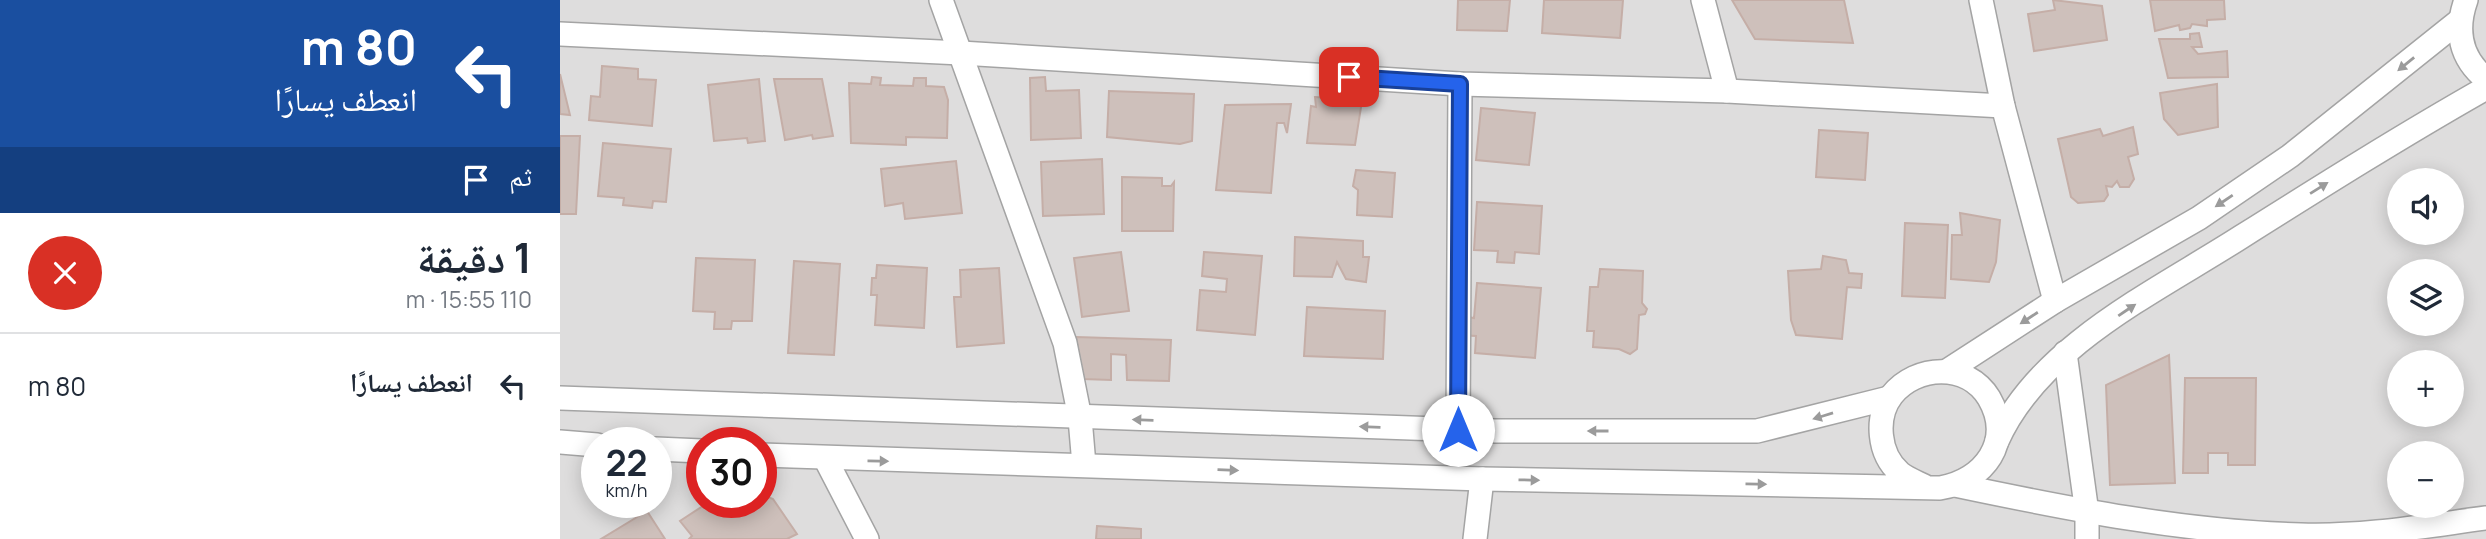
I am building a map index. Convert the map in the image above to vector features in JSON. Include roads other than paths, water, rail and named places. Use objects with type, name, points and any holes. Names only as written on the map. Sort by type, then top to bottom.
[{"type":"street","points":[[941,0],[1065,343],[1080,418],[1084,465]]},
{"type":"street","points":[[1703,0],[1727,90]]},
{"type":"street","points":[[1981,0],[2003,106],[2055,301]]},
{"type":"street","points":[[2462,11],[2461,46],[2473,69],[2486,79]]},
{"type":"street","points":[[1947,371],[2055,301],[2199,218],[2290,156],[2462,11]]},
{"type":"street","points":[[560,34],[961,52],[1460,84],[1727,90],[2003,106]]},
{"type":"street","points":[[1458,430],[1460,84]]},
{"type":"street","points":[[1955,485],[1973,477],[1987,462],[2020,401],[2065,353],[2136,304],[2362,160],[2486,88]]},
{"type":"street","points":[[2065,353],[2087,513],[2087,539]]},
{"type":"street","points":[[1924,486],[1900,473],[1884,451],[1880,424],[1889,398],[1900,385],[1914,376],[1930,371],[1947,371],[1971,380],[1988,397],[1997,420],[1996,444]]},
{"type":"street","points":[[560,398],[1458,430],[1757,431],[1889,398]]},
{"type":"street","points":[[560,442],[581,444]]},
{"type":"street","points":[[777,456],[826,460],[1084,465],[1482,479],[1955,485],[2087,513],[2211,533],[2302,535],[2377,532],[2486,518]]},
{"type":"street","points":[[826,460],[867,539]]},
{"type":"street","points":[[1475,539],[1482,479]]}]
